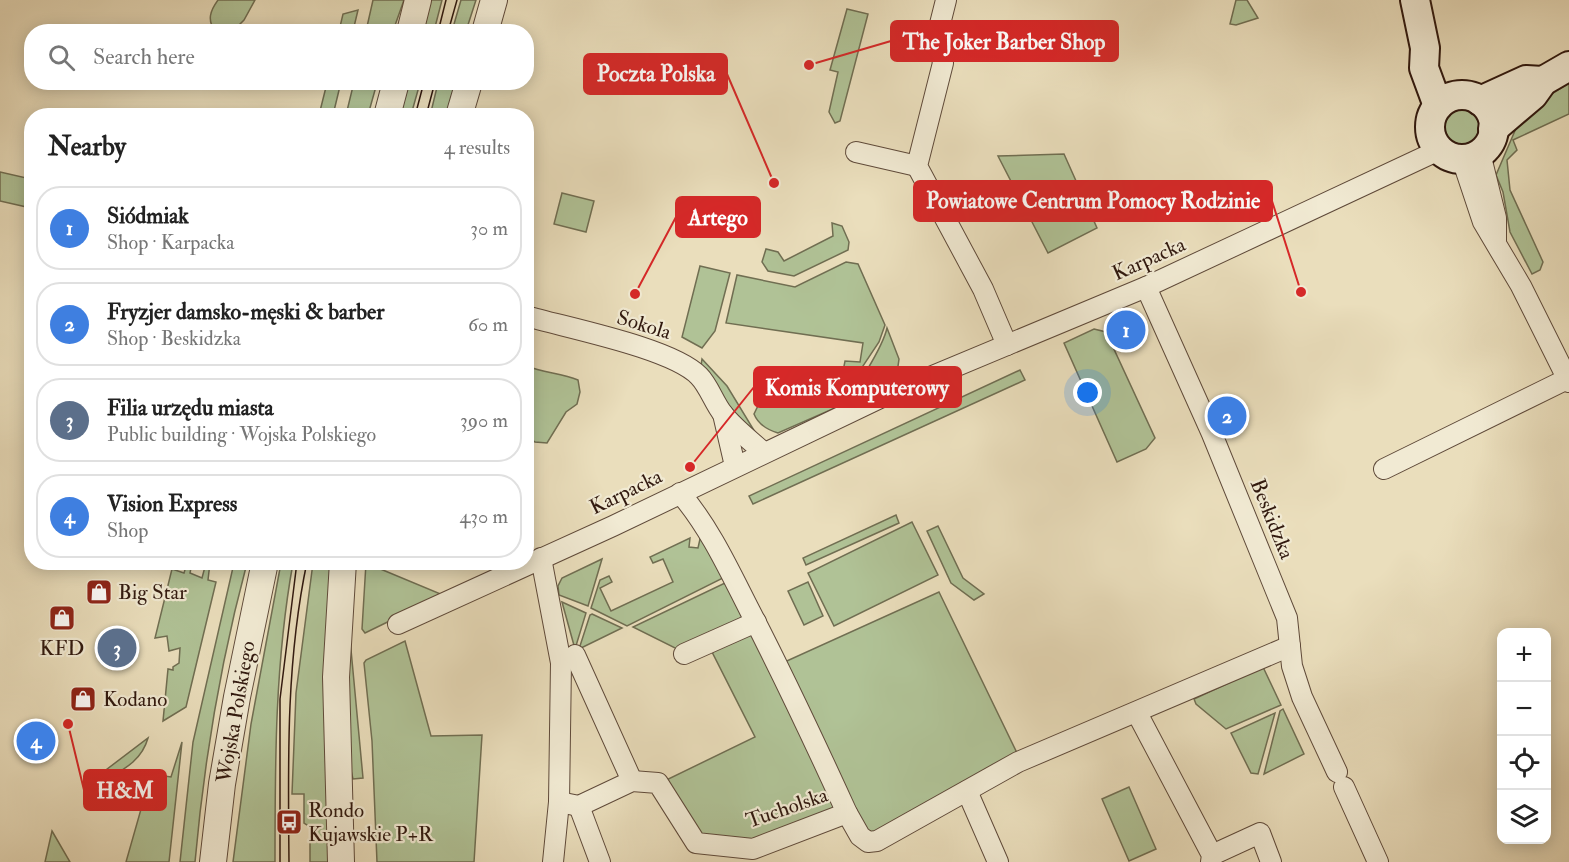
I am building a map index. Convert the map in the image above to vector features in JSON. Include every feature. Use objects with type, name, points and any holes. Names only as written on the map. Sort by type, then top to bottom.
[{"type":"main road","points":[[1415,0],[1425,48],[1460,101],[1490,113],[1493,129],[1490,142],[1460,154],[1430,133],[1433,114],[1460,101],[1526,80],[1543,81]]},
{"type":"main road","points":[[1493,129],[1533,94],[1543,81],[1569,66]]},
{"type":"street","points":[[412,24],[418,0]]},
{"type":"street","points":[[487,24],[494,0]]},
{"type":"street","points":[[946,0],[937,36],[943,63],[917,166],[983,290],[1007,345]]},
{"type":"street","points":[[389,108],[394,90]]},
{"type":"street","points":[[461,108],[467,90]]},
{"type":"street","points":[[855,152],[917,166]]},
{"type":"street","points":[[1384,469],[1568,381],[1496,242],[1483,222],[1460,154]]},
{"type":"street","name":"Karpacka","points":[[534,561],[880,398],[1460,154]]},
{"type":"street","name":"Beskidzka","points":[[1146,287],[1212,434],[1287,618],[1292,666],[1302,697],[1378,862]]},
{"type":"street","name":"Sokola","points":[[534,318],[671,357],[700,377],[723,414],[763,452]]},
{"type":"street","name":"Sokola","points":[[723,414],[735,466]]},
{"type":"street","name":"Tucholska","points":[[680,493],[706,529],[756,622],[847,813],[860,836],[868,842],[878,841],[1018,762],[1290,646]]},
{"type":"street","points":[[541,558],[561,663],[559,802],[553,862]]},
{"type":"street","name":"Wojska Polskiego","points":[[213,862],[222,784],[235,708],[263,570]]},
{"type":"street","points":[[341,862],[336,677],[343,570]]},
{"type":"street","name":"Karpacka","points":[[398,624],[515,570]]},
{"type":"street","points":[[684,654],[756,622]]},
{"type":"street","points":[[559,802],[579,806],[632,781],[575,656]]},
{"type":"street","points":[[1137,713],[1211,859],[1260,833],[1271,862]]},
{"type":"street","name":"Tucholska","points":[[632,781],[658,783],[696,843],[753,849],[847,813]]},
{"type":"street","points":[[967,791],[998,862]]},
{"type":"street","points":[[579,806],[600,862]]},
{"type":"green space","points":[[218,0],[255,0],[240,24],[212,24],[210,16]]},
{"type":"green space","points":[[373,0],[404,0],[395,24],[368,24]]},
{"type":"green space","points":[[428,0],[442,0],[436,24],[422,24]]},
{"type":"green space","points":[[461,0],[476,0],[468,24],[454,24]]},
{"type":"green space","points":[[1236,0],[1247,0],[1258,18],[1236,25],[1230,24]]},
{"type":"green space","points":[[847,9],[868,14],[840,121],[835,123],[829,112],[838,72],[830,70]]},
{"type":"green space","points":[[358,10],[355,24],[341,24],[343,14]]},
{"type":"green space","points":[[1569,83],[1569,114],[1513,140],[1517,150],[1507,160],[1510,190],[1543,262],[1540,270],[1532,274],[1510,232],[1503,192],[1496,175],[1523,112]]},
{"type":"green space","points":[[325,90],[339,90],[335,108],[321,108]]},
{"type":"green space","points":[[352,90],[375,90],[370,108],[348,108]]},
{"type":"green space","points":[[404,90],[418,90],[413,108],[399,108]]},
{"type":"green space","points":[[436,90],[453,90],[450,108],[432,108]]},
{"type":"green space","points":[[1463,108],[1476,114],[1482,127],[1476,140],[1463,146],[1450,140],[1444,127],[1450,114]]},
{"type":"green space","points":[[1064,154],[1097,228],[1048,253],[998,156]]},
{"type":"green space","points":[[0,172],[24,177],[24,206],[0,201]]},
{"type":"green space","points":[[562,193],[594,201],[586,232],[554,224]]},
{"type":"green space","points":[[832,223],[842,226],[849,242],[848,250],[794,276],[768,271],[762,262],[766,249],[778,252],[784,261],[833,236]]},
{"type":"green space","points":[[846,262],[858,264],[885,325],[879,342],[835,408],[778,433],[761,424],[754,414],[767,387],[838,397],[845,361],[860,362],[863,343],[726,323],[737,275],[795,287]]},
{"type":"green space","points":[[700,266],[730,273],[715,331],[702,348],[682,337]]},
{"type":"green space","points":[[887,328],[899,359],[896,380],[841,405],[868,369]]},
{"type":"green space","points":[[1094,329],[1106,332],[1155,438],[1146,449],[1117,462],[1064,343]]},
{"type":"green space","points":[[702,359],[727,386],[755,432],[747,428],[733,412],[701,366]]},
{"type":"green space","points":[[534,368],[578,380],[580,392],[577,404],[566,412],[547,443],[535,442]]},
{"type":"green space","points":[[1020,370],[1025,380],[753,504],[749,496]]},
{"type":"green space","points":[[896,515],[899,523],[806,565],[803,558]]},
{"type":"green space","points":[[912,522],[938,575],[834,626],[808,573]]},
{"type":"green space","points":[[938,526],[963,578],[984,594],[974,600],[951,583],[927,531]]},
{"type":"green space","points":[[690,538],[689,547],[698,548],[700,539],[702,539],[723,578],[627,626],[591,608],[600,580],[609,576],[612,582],[600,588],[611,611],[673,582],[663,559],[653,563],[650,557]]},
{"type":"green space","points":[[602,559],[588,606],[559,595],[558,586],[562,578]]},
{"type":"green space","points":[[172,570],[184,573],[185,570],[191,570],[190,573],[202,578],[204,570],[209,570],[208,580],[216,582],[186,707],[163,721],[168,669],[173,670],[173,667],[179,663],[180,648],[169,651],[167,636],[155,638]]},
{"type":"green space","points":[[232,570],[245,570],[229,636],[215,711],[203,786],[195,862],[180,862],[193,742]]},
{"type":"green space","points":[[280,570],[292,570],[279,674],[275,862],[233,862],[251,724]]},
{"type":"green space","points":[[312,570],[334,570],[331,862],[310,862],[310,827],[304,823],[304,794],[292,794],[296,693]]},
{"type":"green space","points":[[366,570],[383,570],[443,595],[365,633],[362,629]]},
{"type":"green space","points":[[808,582],[823,616],[804,625],[788,591]]},
{"type":"green space","points":[[725,583],[743,617],[677,649],[633,627]]},
{"type":"green space","points":[[939,592],[1017,753],[877,841],[847,813],[753,849],[696,843],[658,784],[755,737],[708,644],[756,622],[778,665]]},
{"type":"green space","points":[[562,602],[586,613],[575,649]]},
{"type":"green space","points":[[590,615],[622,628],[579,649]]},
{"type":"green space","points":[[350,639],[363,778],[353,779],[346,750]]},
{"type":"green space","points":[[405,641],[431,736],[482,735],[474,862],[377,862],[372,741],[364,663]]},
{"type":"green space","points":[[1263,667],[1281,705],[1226,729],[1196,704],[1194,699]]},
{"type":"green space","points":[[1283,709],[1304,754],[1264,774],[1280,711]]},
{"type":"green space","points":[[1275,713],[1258,774],[1251,773],[1231,733]]},
{"type":"green space","points":[[148,738],[145,747],[129,766],[99,784],[90,782]]},
{"type":"green space","points":[[182,742],[169,862],[126,862],[151,774],[171,777]]},
{"type":"green space","points":[[1129,787],[1156,849],[1129,861],[1102,799]]},
{"type":"green space","points":[[52,831],[70,862],[45,862]]},
{"type":"tram line","points":[[440,24],[446,0]]},
{"type":"tram line","points":[[450,24],[457,0]]},
{"type":"tram line","points":[[417,108],[422,90]]},
{"type":"tram line","points":[[428,108],[433,90]]},
{"type":"tram line","points":[[280,862],[280,699],[296,570]]},
{"type":"tram line","points":[[289,862],[289,749],[292,674],[305,570]]},
{"type":"place","name":"The Joker Barber Shop","points":[[809,65]]},
{"type":"place","name":"Poczta Polska","points":[[774,183]]},
{"type":"place","name":"Powiatowe Centrum Pomocy Rodzinie","points":[[1301,292]]},
{"type":"place","name":"Artego","points":[[635,294]]},
{"type":"place","name":"Siódmiak","points":[[1126,330]]},
{"type":"place","name":"Fryzjer damsko-męski & barber","points":[[1227,416]]},
{"type":"place","name":"Komis Komputerowy","points":[[690,467]]},
{"type":"place","name":"Big Star","points":[[99,592]]},
{"type":"place","name":"KFD","points":[[62,618]]},
{"type":"place","name":"Filia urzędu miasta","points":[[117,648]]},
{"type":"place","name":"Kodano","points":[[83,699]]},
{"type":"place","name":"H&M","points":[[68,724]]},
{"type":"place","name":"Vision Express","points":[[36,741]]},
{"type":"place","name":"Rondo Kujawskie P+R","points":[[289,822]]}]
